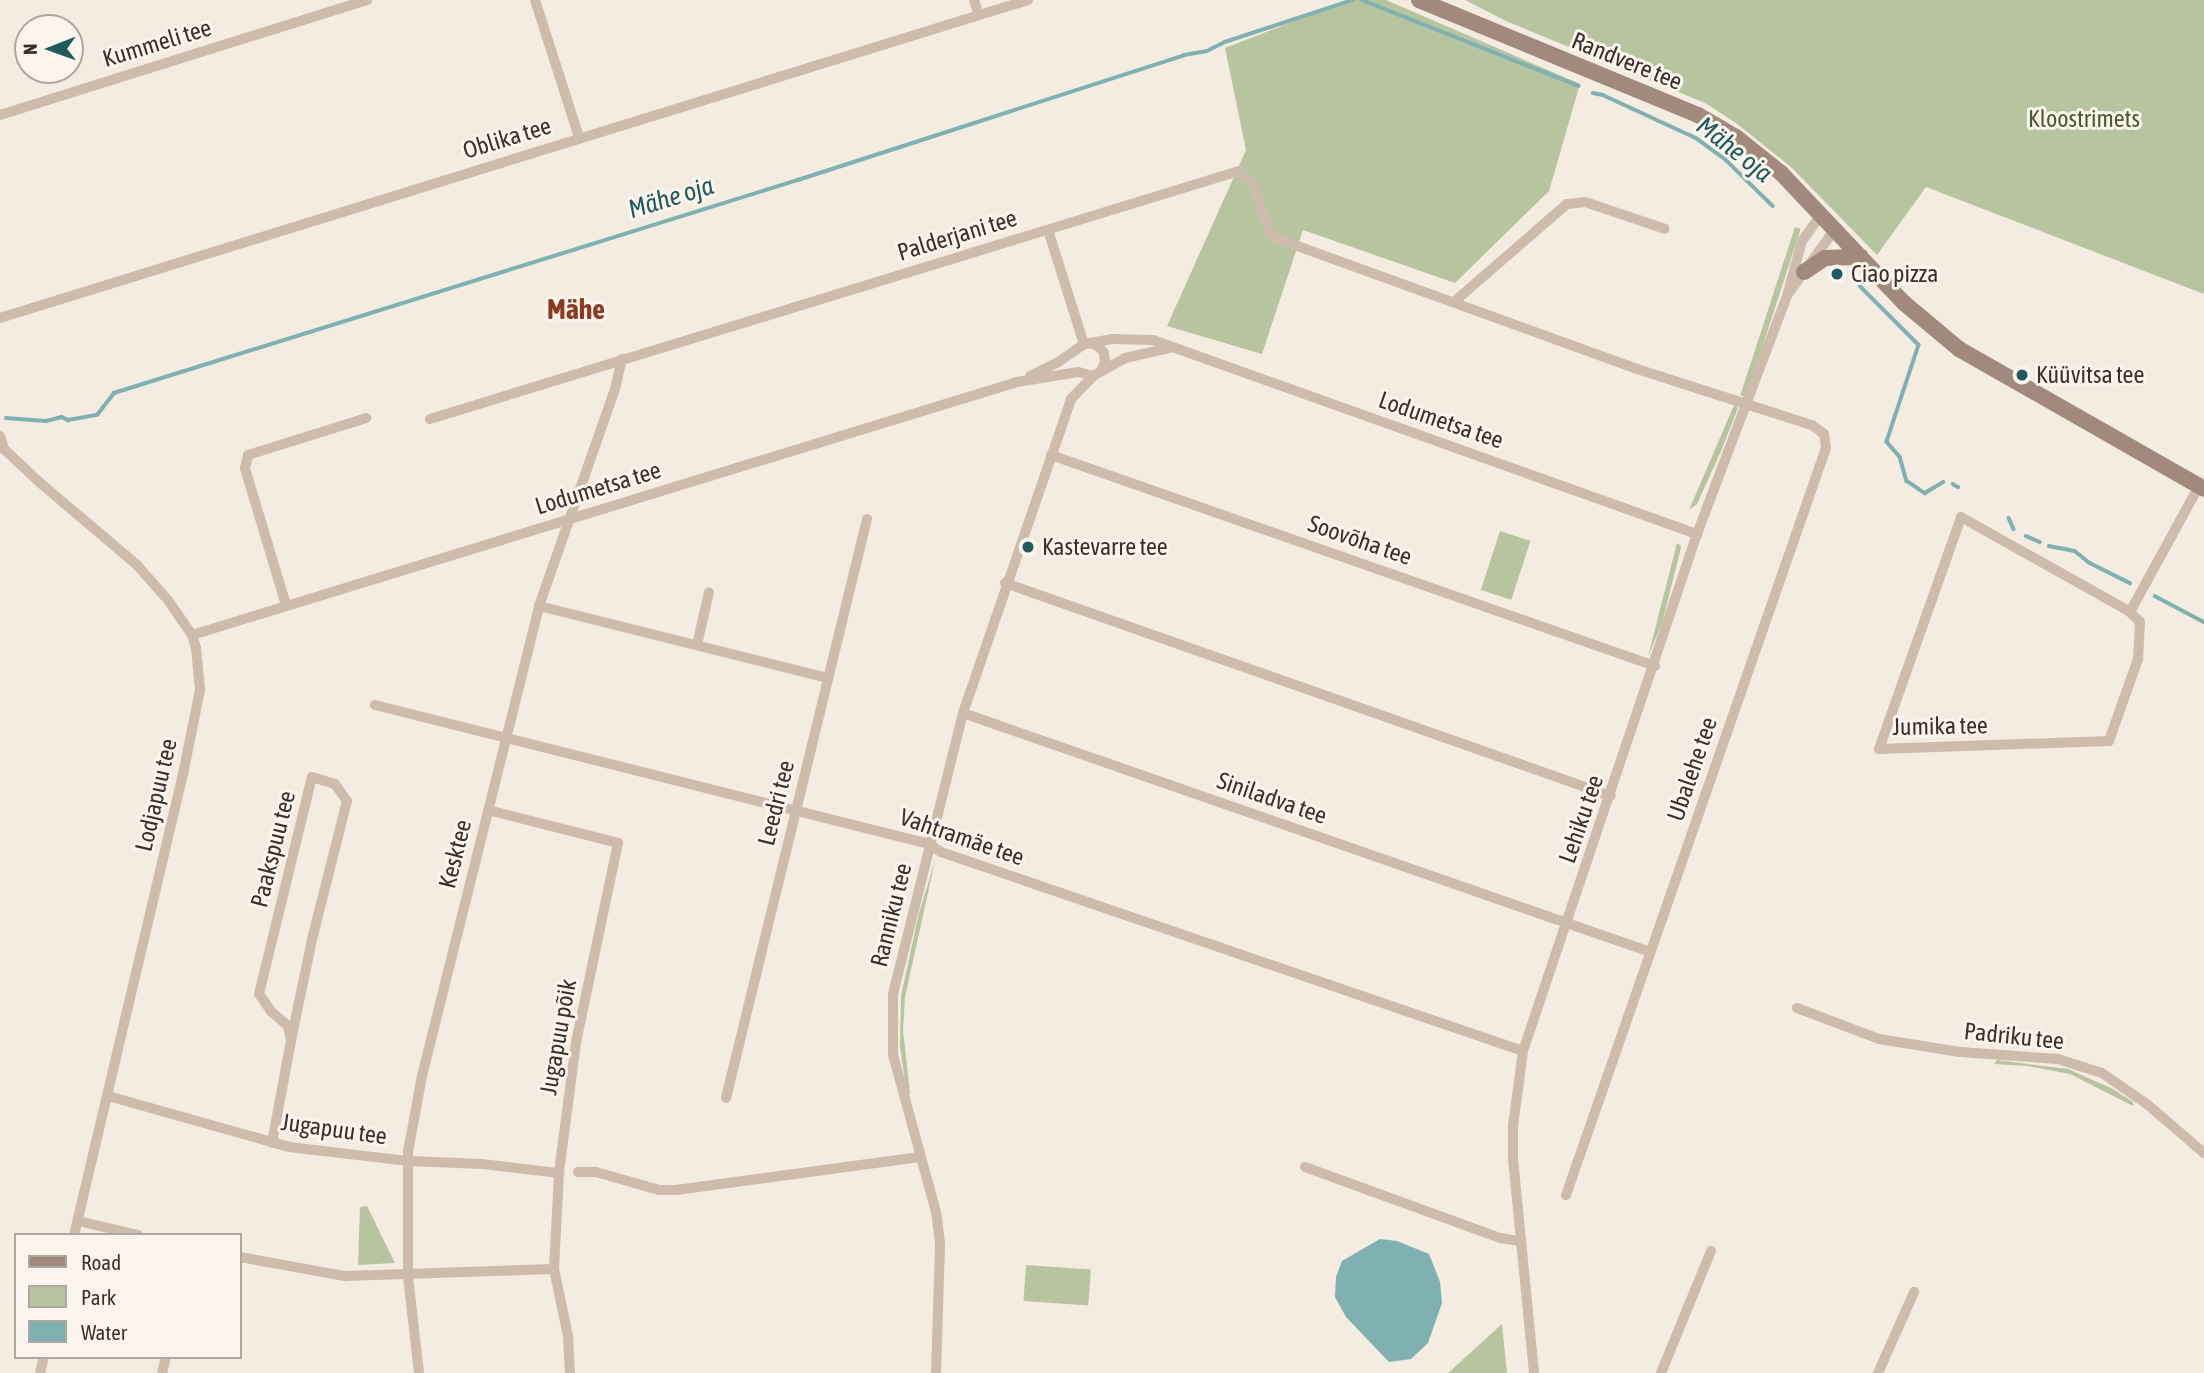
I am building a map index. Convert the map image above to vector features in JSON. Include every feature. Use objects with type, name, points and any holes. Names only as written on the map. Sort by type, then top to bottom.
[{"type":"main road","name":"Randvere tee","points":[[1419,0],[1698,115],[1736,137],[1781,173],[1904,303],[1959,349],[2201,487]]},
{"type":"main road","points":[[1804,272],[1825,258],[1861,257]]},
{"type":"street","name":"Kummeli tee","points":[[0,115],[367,0]]},
{"type":"street","points":[[536,0],[579,137]]},
{"type":"street","points":[[974,0],[979,15]]},
{"type":"street","name":"Oblika tee","points":[[0,318],[1028,0]]},
{"type":"street","name":"Palderjani tee","points":[[430,419],[1240,171],[1253,185],[1269,230],[1278,239],[1634,368],[1748,404]]},
{"type":"street","points":[[1455,301],[1521,241],[1567,204],[1585,202],[1665,229]]},
{"type":"street","name":"Lehiku tee","points":[[1534,1373],[1520,1241],[1513,1126],[1523,1051],[1698,534],[1787,296],[1802,241],[1821,215]]},
{"type":"street","name":"Lehiku tee","points":[[1787,296],[1835,229]]},
{"type":"street","points":[[1048,230],[1087,344]]},
{"type":"street","name":"Lodumetsa tee","points":[[1087,344],[1129,338],[1153,340],[1169,348],[1698,534]]},
{"type":"street","points":[[1017,382],[1087,344],[1098,346],[1104,353],[1105,362],[1088,373]]},
{"type":"street","points":[[1017,382],[1088,373],[1125,358],[1169,348]]},
{"type":"street","points":[[1075,352],[1073,363],[1088,373]]},
{"type":"street","name":"Kesktee","points":[[419,1373],[408,1276],[409,1161],[422,1076],[539,606],[615,389],[622,359]]},
{"type":"street","name":"Ranniku tee","points":[[936,1373],[940,1243],[936,1212],[893,1055],[894,994],[963,713],[1005,583],[1071,396],[1088,373]]},
{"type":"street","points":[[1052,376],[1064,379],[1071,396]]},
{"type":"street","name":"Lodumetsa tee","points":[[192,635],[1017,382]]},
{"type":"street","name":"Ubalehe tee","points":[[1566,1195],[1826,448],[1824,434],[1812,425],[1748,404]]},
{"type":"street","points":[[286,605],[245,468],[248,455],[366,418]]},
{"type":"street","name":"Lodjapuu tee","points":[[0,436],[4,449],[137,565],[168,600],[192,635],[200,690],[183,774],[75,1233]]},
{"type":"street","name":"Soovõha tee","points":[[1051,455],[1655,666]]},
{"type":"street","points":[[2130,611],[2201,487]]},
{"type":"street","name":"Jumika tee","points":[[1961,517],[2130,611],[2140,622],[2138,659],[2109,741],[1879,749],[1961,517]]},
{"type":"street","name":"Leedri tee","points":[[726,1098],[867,519]]},
{"type":"street","points":[[1005,583],[1611,796]]},
{"type":"street","points":[[697,645],[709,592]]},
{"type":"street","points":[[539,606],[828,678]]},
{"type":"street","name":"Vahtramäe tee","points":[[375,705],[929,844],[941,852],[1523,1051]]},
{"type":"street","name":"Siniladva tee","points":[[963,713],[1567,924]]},
{"type":"street","name":"Paakspuu tee","points":[[272,1143],[313,935],[347,801],[335,784],[312,777],[259,994],[271,1011],[288,1026],[291,1040]]},
{"type":"street","name":"Jugapuu põik","points":[[488,810],[618,843],[576,1043],[559,1173],[554,1269],[568,1336],[570,1373]]},
{"type":"street","points":[[1567,924],[1650,952]]},
{"type":"street","name":"Padriku tee","points":[[1797,1008],[1879,1039],[1960,1052],[2058,1059],[2102,1073],[2148,1105],[2204,1153]]},
{"type":"street","name":"Jugapuu tee","points":[[108,1096],[272,1143],[409,1161],[482,1164],[559,1173]]},
{"type":"street","points":[[578,1172],[596,1172],[659,1190],[676,1190],[920,1157]]},
{"type":"street","points":[[1306,1167],[1500,1238],[1520,1241]]},
{"type":"street","points":[[78,1221],[129,1233]]},
{"type":"street","points":[[1661,1373],[1711,1251]]},
{"type":"street","points":[[242,1257],[345,1276],[408,1276],[554,1269]]},
{"type":"street","points":[[1878,1373],[1914,1292]]},
{"type":"green space","points":[[1348,0],[1386,0],[1580,84],[1549,191],[1455,283],[1303,230],[1262,354],[1167,326],[1246,150],[1225,48]]},
{"type":"green space","name":"Kloostrimets","points":[[1465,0],[2204,0],[2204,294],[1926,187],[1877,255],[1791,167],[1736,123],[1705,103],[1506,21]]},
{"type":"green space","points":[[1795,227],[1801,229],[1746,397],[1740,395]]},
{"type":"green space","points":[[1735,403],[1738,408],[1721,451],[1697,504],[1689,510]]},
{"type":"green space","points":[[1500,531],[1530,541],[1511,600],[1481,590]]},
{"type":"green space","points":[[1677,543],[1681,546],[1680,552],[1662,623],[1648,657]]},
{"type":"green space","points":[[935,861],[905,997],[903,1030],[910,1094],[907,1094],[900,1047],[901,996],[919,913]]},
{"type":"green space","points":[[1997,1060],[2068,1069],[2111,1088],[2133,1102],[2133,1106],[2070,1074],[2028,1066],[1994,1064]]},
{"type":"green space","points":[[367,1206],[395,1263],[358,1265],[360,1207]]},
{"type":"green space","points":[[1026,1265],[1091,1270],[1088,1305],[1023,1301]]},
{"type":"green space","points":[[1502,1324],[1507,1373],[1448,1373]]},
{"type":"water","points":[[1380,1239],[1397,1241],[1429,1254],[1440,1282],[1442,1303],[1428,1343],[1411,1359],[1389,1362],[1346,1317],[1335,1297],[1336,1277],[1342,1261]]},
{"type":"waterway","name":"Mähe oja","points":[[6,418],[46,421],[62,417],[68,420],[97,415],[114,393],[798,180],[1184,55],[1207,51],[1225,42],[1353,0]]},
{"type":"waterway","name":"Mähe oja","points":[[1362,0],[1579,86]]},
{"type":"waterway","name":"Mähe oja","points":[[1593,93],[1603,95],[1696,138],[1725,159],[1773,206]]},
{"type":"waterway","points":[[1860,286],[1919,345],[1887,442],[1900,457],[1907,481],[1925,493],[1943,482]]},
{"type":"waterway","name":"Mähe oja","points":[[1953,484],[1958,487]]},
{"type":"waterway","name":"Mähe oja","points":[[2009,518],[2014,529]]},
{"type":"waterway","name":"Mähe oja","points":[[2026,536],[2040,542]]},
{"type":"waterway","name":"Mähe oja","points":[[2049,546],[2075,551],[2090,563],[2130,583]]},
{"type":"waterway","points":[[2155,596],[2204,622]]},
{"type":"place","name":"Ciao pizza","points":[[1837,274]]},
{"type":"place","name":"Küüvitsa tee","points":[[2022,375]]},
{"type":"place","name":"Kastevarre tee","points":[[1028,547]]},
{"type":"district","name":"Mähe","points":[[576,309]]}]
